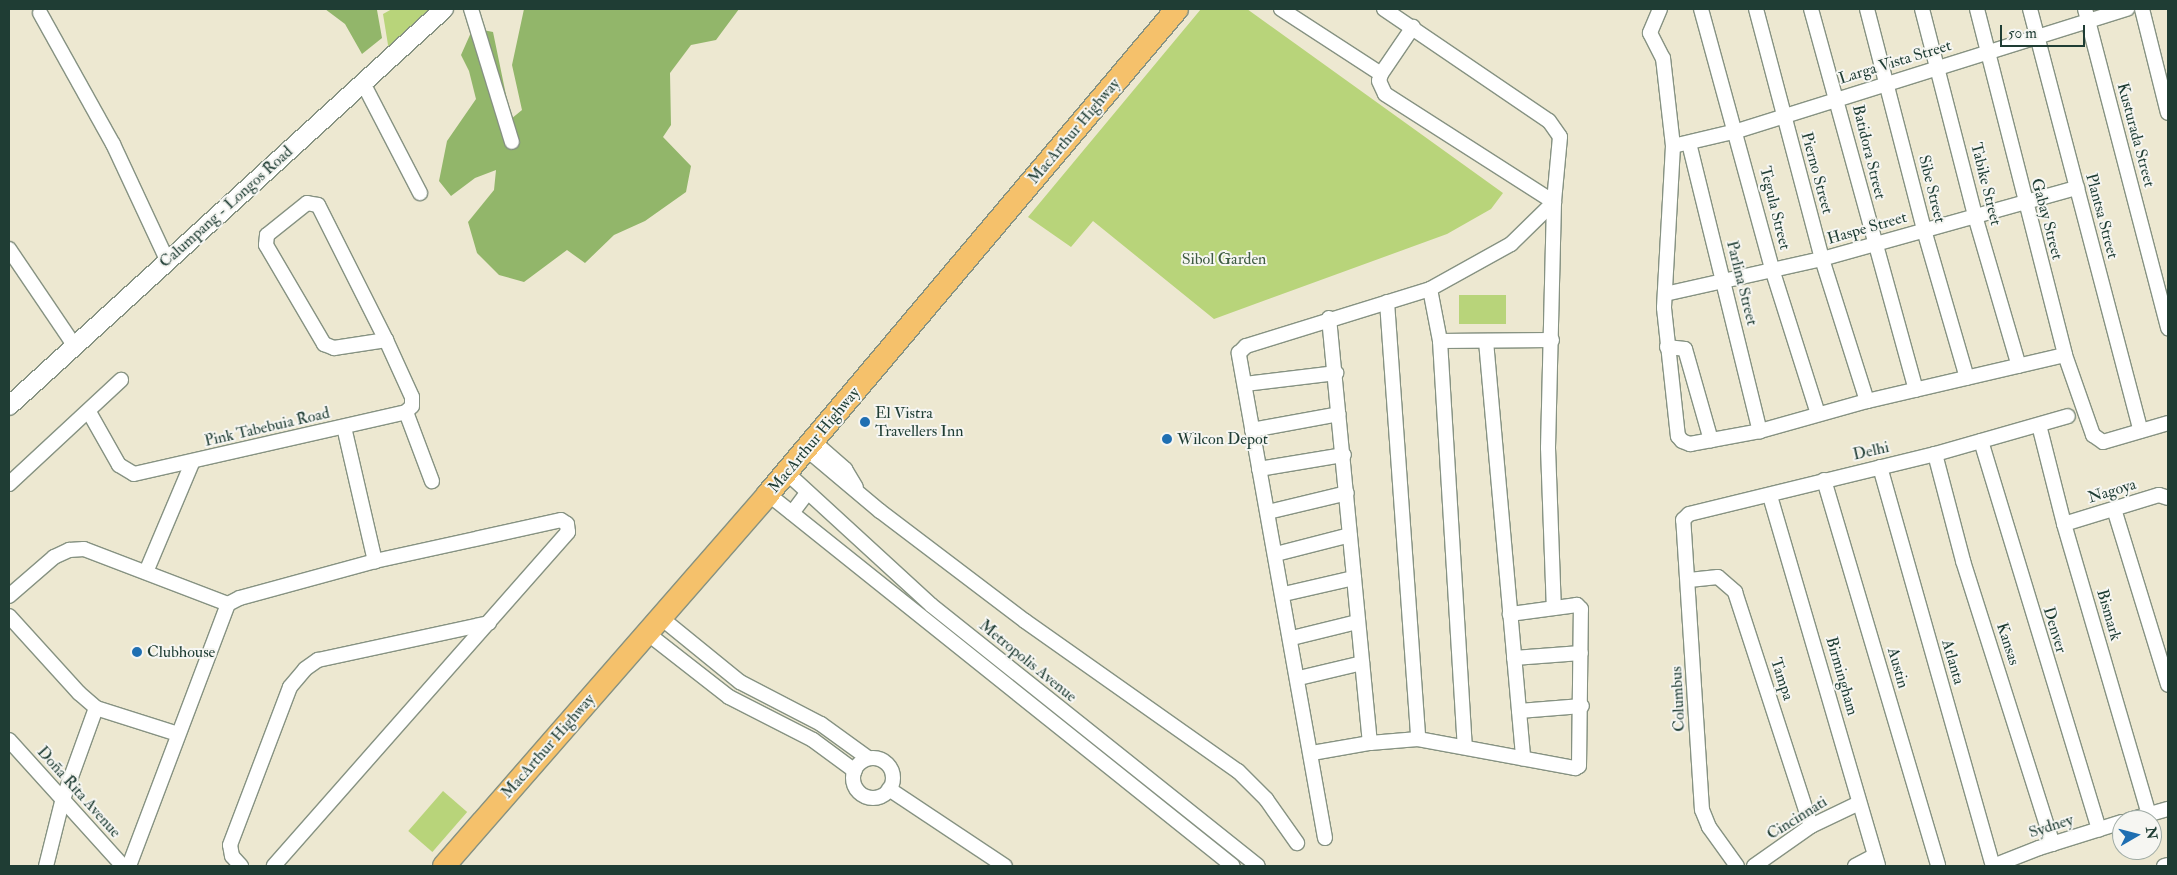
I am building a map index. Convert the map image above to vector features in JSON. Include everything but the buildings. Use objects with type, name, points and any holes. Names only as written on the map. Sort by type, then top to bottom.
[{"type":"highway","name":"MacArthur Highway","points":[[444,866],[768,494],[1177,9]]},
{"type":"street","name":"Calumpang - Longos Road","points":[[9,406],[444,9]]},
{"type":"street","points":[[471,9],[512,142]]},
{"type":"street","points":[[1281,9],[1381,74]]},
{"type":"street","points":[[1384,9],[1556,128],[1560,137],[1554,202],[1548,448],[1554,608]]},
{"type":"street","name":"Tegula Street","points":[[1701,9],[1737,131],[1772,270],[1818,414]]},
{"type":"street","name":"Pierno Street","points":[[1756,9],[1822,259],[1866,401]]},
{"type":"street","name":"Batidora Street","points":[[1811,9],[1837,98],[1874,244],[1916,390]]},
{"type":"street","name":"Sibe Street","points":[[1867,9],[1924,230],[1967,378]]},
{"type":"street","name":"Tabike Street","points":[[1922,9],[1975,216],[2018,366]]},
{"type":"street","name":"Gabay Street","points":[[1977,9],[2025,204],[2065,355],[2092,435],[2103,442],[2141,431]]},
{"type":"street","name":"Plantsa Street","points":[[2030,9],[2141,431]]},
{"type":"street","name":"Larga Vista Street","points":[[1673,146],[1737,131],[1988,52],[2037,36],[2087,15],[2127,9]]},
{"type":"street","points":[[2142,9],[2168,113]]},
{"type":"street","points":[[1655,10],[1650,33],[1662,58],[1673,146],[1665,294],[1667,347],[1678,436],[1690,444],[1760,431],[1866,401],[2065,355]]},
{"type":"street","points":[[40,13],[113,144],[167,260]]},
{"type":"street","name":"Kusturada Street","points":[[2087,15],[2168,328]]},
{"type":"street","points":[[1413,28],[1381,74],[1379,81],[1385,94],[1554,202]]},
{"type":"street","points":[[363,83],[420,193]]},
{"type":"street","name":"Parlina Street","points":[[1689,143],[1760,431]]},
{"type":"street","name":"Haspe Street","points":[[1665,294],[1822,259],[2077,188]]},
{"type":"street","points":[[1326,838],[1292,638],[1259,469],[1239,353],[1242,348],[1329,318],[1430,289],[1511,244],[1554,202]]},
{"type":"street","points":[[386,340],[334,348],[324,344],[266,245],[267,235],[306,203],[318,205],[386,340],[412,397],[412,406],[406,412],[432,481]]},
{"type":"street","points":[[9,249],[74,345]]},
{"type":"street","points":[[1430,289],[1440,341],[1465,745]]},
{"type":"street","points":[[1387,302],[1418,739]]},
{"type":"street","points":[[1329,318],[1336,373],[1357,622],[1370,742]]},
{"type":"street","points":[[1440,341],[1552,340]]},
{"type":"street","points":[[1486,342],[1523,758]]},
{"type":"street","points":[[1667,347],[1685,349],[1711,440]]},
{"type":"street","points":[[1245,384],[1336,373]]},
{"type":"street","points":[[9,484],[90,412],[121,380]]},
{"type":"street","name":"Pink Tabebuia Road","points":[[90,412],[119,465],[126,471],[134,474],[192,463],[406,412]]},
{"type":"street","points":[[1252,430],[1339,414]]},
{"type":"street","name":"Delhi","points":[[1683,520],[1688,514],[1770,496],[1824,480],[1934,454],[2068,416]]},
{"type":"street","points":[[2141,431],[2168,423]]},
{"type":"street","name":"Bismark","points":[[2039,424],[2064,524],[2148,810]]},
{"type":"street","points":[[344,427],[375,561]]},
{"type":"street","name":"Denver","points":[[1981,441],[2099,829]]},
{"type":"street","points":[[809,445],[860,494],[1025,621],[1238,771],[1266,800],[1297,843]]},
{"type":"street","name":"Kansas","points":[[1934,454],[1963,561],[2053,844]]},
{"type":"street","points":[[1259,469],[1344,456]]},
{"type":"street","points":[[146,572],[192,463]]},
{"type":"street","name":"Atlanta","points":[[1880,467],[1993,866]]},
{"type":"street","name":"Metropolis Avenue","points":[[786,472],[931,605],[1258,866]]},
{"type":"street","name":"Austin","points":[[1824,480],[1938,866]]},
{"type":"street","points":[[792,513],[808,492]]},
{"type":"street","points":[[1268,512],[1347,493]]},
{"type":"street","name":"Metropolis Avenue","points":[[768,494],[1233,866]]},
{"type":"street","name":"Nagoya","points":[[2064,524],[2159,495],[2168,498]]},
{"type":"street","name":"Birmingham","points":[[1770,496],[1876,861]]},
{"type":"street","points":[[2114,509],[2168,685]]},
{"type":"street","points":[[129,866],[228,604],[240,598],[375,561],[561,520],[567,524],[568,532],[274,866]]},
{"type":"street","name":"Columbus","points":[[1683,520],[1689,580],[1702,810],[1709,827],[1737,866]]},
{"type":"street","points":[[1276,554],[1350,535]]},
{"type":"street","points":[[9,596],[54,557],[69,550],[99,553],[228,604]]},
{"type":"street","name":"Tampa","points":[[1689,580],[1718,577],[1735,592],[1811,826]]},
{"type":"street","points":[[1284,594],[1354,578]]},
{"type":"street","points":[[1312,754],[1370,742],[1418,739],[1465,745],[1575,768],[1579,766],[1582,706],[1581,609],[1578,605],[1510,614]]},
{"type":"street","points":[[9,616],[78,693],[96,708],[178,734]]},
{"type":"street","points":[[1292,638],[1357,622]]},
{"type":"street","points":[[241,866],[232,856],[230,845],[290,687],[305,669],[318,660],[489,623]]},
{"type":"street","points":[[654,625],[740,682],[821,724],[868,758],[876,758],[888,764],[893,775],[890,789],[877,797],[865,796],[855,786],[855,771],[868,758]]},
{"type":"street","points":[[654,625],[729,697],[813,740],[855,771]]},
{"type":"street","points":[[1514,658],[1582,653]]},
{"type":"street","points":[[1299,678],[1362,663]]},
{"type":"street","points":[[729,697],[740,682]]},
{"type":"street","points":[[1519,711],[1582,706]]},
{"type":"street","points":[[46,866],[62,802],[96,708]]},
{"type":"street","name":"Doña Rita Avenue","points":[[9,741],[62,802],[123,866]]},
{"type":"street","points":[[890,789],[1005,866]]},
{"type":"street","name":"Cincinnati","points":[[1754,866],[1811,826],[1859,803]]},
{"type":"street","name":"Sydney","points":[[1993,866],[2112,825]]},
{"type":"street","points":[[1854,866],[1876,861]]},
{"type":"street","points":[[2164,866],[2168,865]]},
{"type":"green space","points":[[325,9],[380,9],[377,10],[382,38],[362,54],[345,24]]},
{"type":"green space","points":[[392,9],[434,9],[389,51],[383,14]]},
{"type":"green space","points":[[524,9],[739,9],[716,40],[691,45],[670,73],[671,125],[663,137],[691,166],[686,192],[645,221],[614,235],[585,263],[567,250],[524,282],[499,275],[477,253],[468,222],[494,190],[496,170],[475,178],[451,196],[439,181],[447,141],[476,99],[469,71],[461,55],[473,28],[493,32],[511,119],[522,110],[512,65]]},
{"type":"green space","name":"Sibol Garden","points":[[1201,9],[1247,9],[1503,193],[1491,209],[1447,234],[1214,319],[1093,221],[1071,247],[1028,217]]},
{"type":"green space","points":[[1459,295],[1506,295],[1506,324],[1459,324]]},
{"type":"green space","points":[[443,791],[467,812],[432,852],[408,831]]},
{"type":"place","name":"El Vistra Travellers Inn","points":[[865,422]]},
{"type":"place","name":"Wilcon Depot","points":[[1167,439]]},
{"type":"place","name":"Clubhouse","points":[[137,652]]}]
